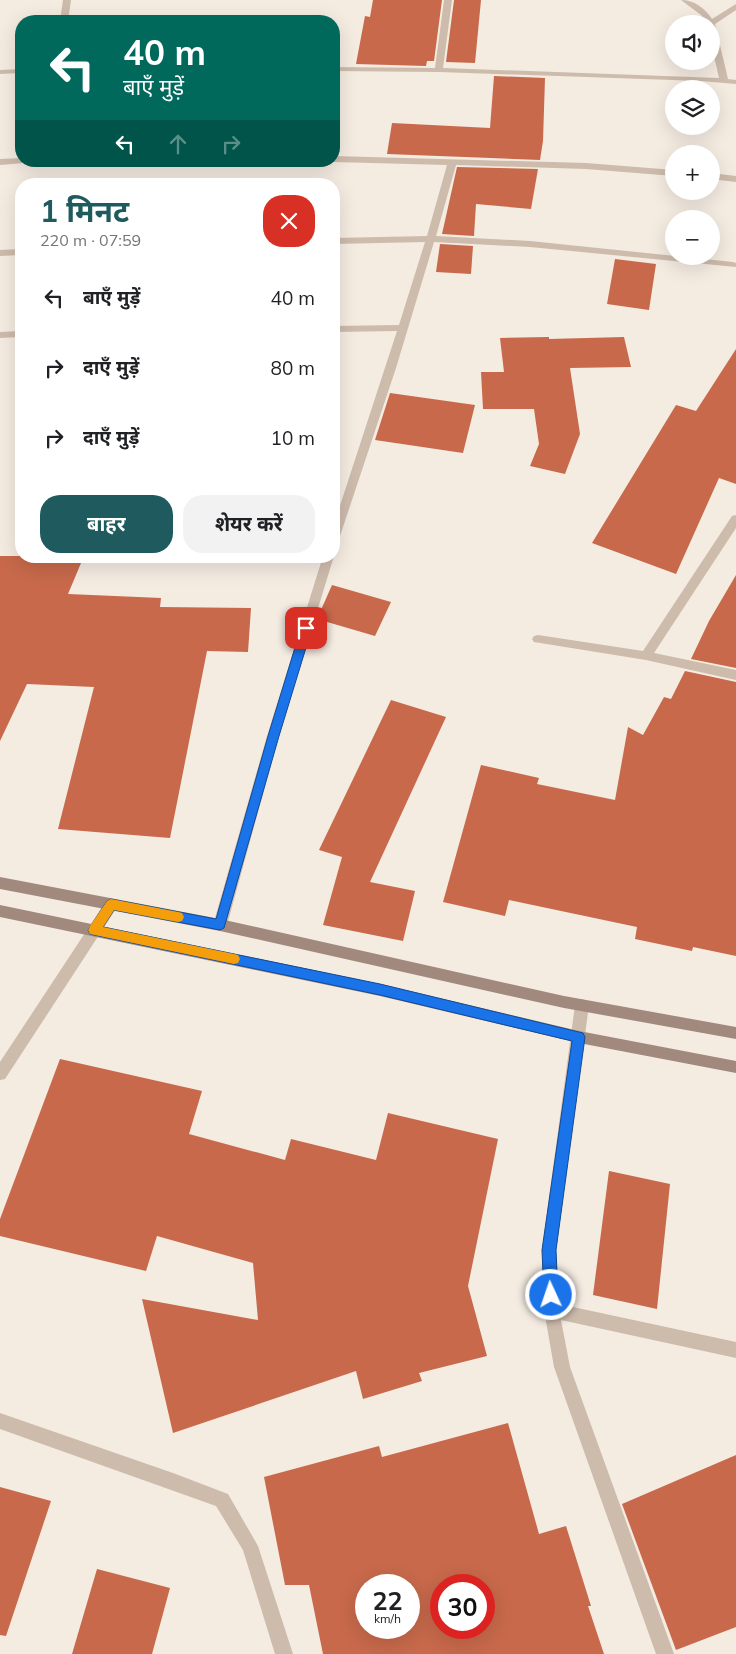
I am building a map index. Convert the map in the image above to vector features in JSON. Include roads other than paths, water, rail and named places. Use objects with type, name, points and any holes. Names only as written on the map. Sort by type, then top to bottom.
[{"type":"street","points":[[65,15],[66,0]]},
{"type":"street","points":[[439,70],[448,0]]},
{"type":"street","points":[[684,0],[705,15]]},
{"type":"street","points":[[720,18],[736,6]]},
{"type":"street","points":[[720,63],[724,80]]},
{"type":"street","points":[[340,69],[439,70],[724,80],[736,82]]},
{"type":"street","points":[[0,72],[15,71]]},
{"type":"street","points":[[340,158],[586,166],[665,172]]},
{"type":"street","points":[[0,162],[15,161]]},
{"type":"street","points":[[340,522],[431,239],[452,162]]},
{"type":"street","points":[[720,177],[736,179]]},
{"type":"street","points":[[340,242],[431,239],[530,244],[733,265]]},
{"type":"street","points":[[0,253],[15,252]]},
{"type":"street","points":[[340,329],[403,328]]},
{"type":"street","points":[[0,335],[15,334]]},
{"type":"street","points":[[646,656],[736,519]]},
{"type":"street","points":[[220,925],[273,736],[327,563]]},
{"type":"street","points":[[538,640],[646,656],[736,675]]},
{"type":"street","points":[[0,883],[220,925],[582,1005],[736,1033]]},
{"type":"street","points":[[0,1074],[111,904]]},
{"type":"street","points":[[0,911],[380,990],[579,1037],[736,1067]]},
{"type":"street","points":[[582,1005],[549,1250],[552,1310],[562,1367],[665,1654]]},
{"type":"street","points":[[552,1310],[736,1350]]},
{"type":"street","points":[[0,1421],[174,1481],[222,1500],[250,1546],[284,1654]]}]
